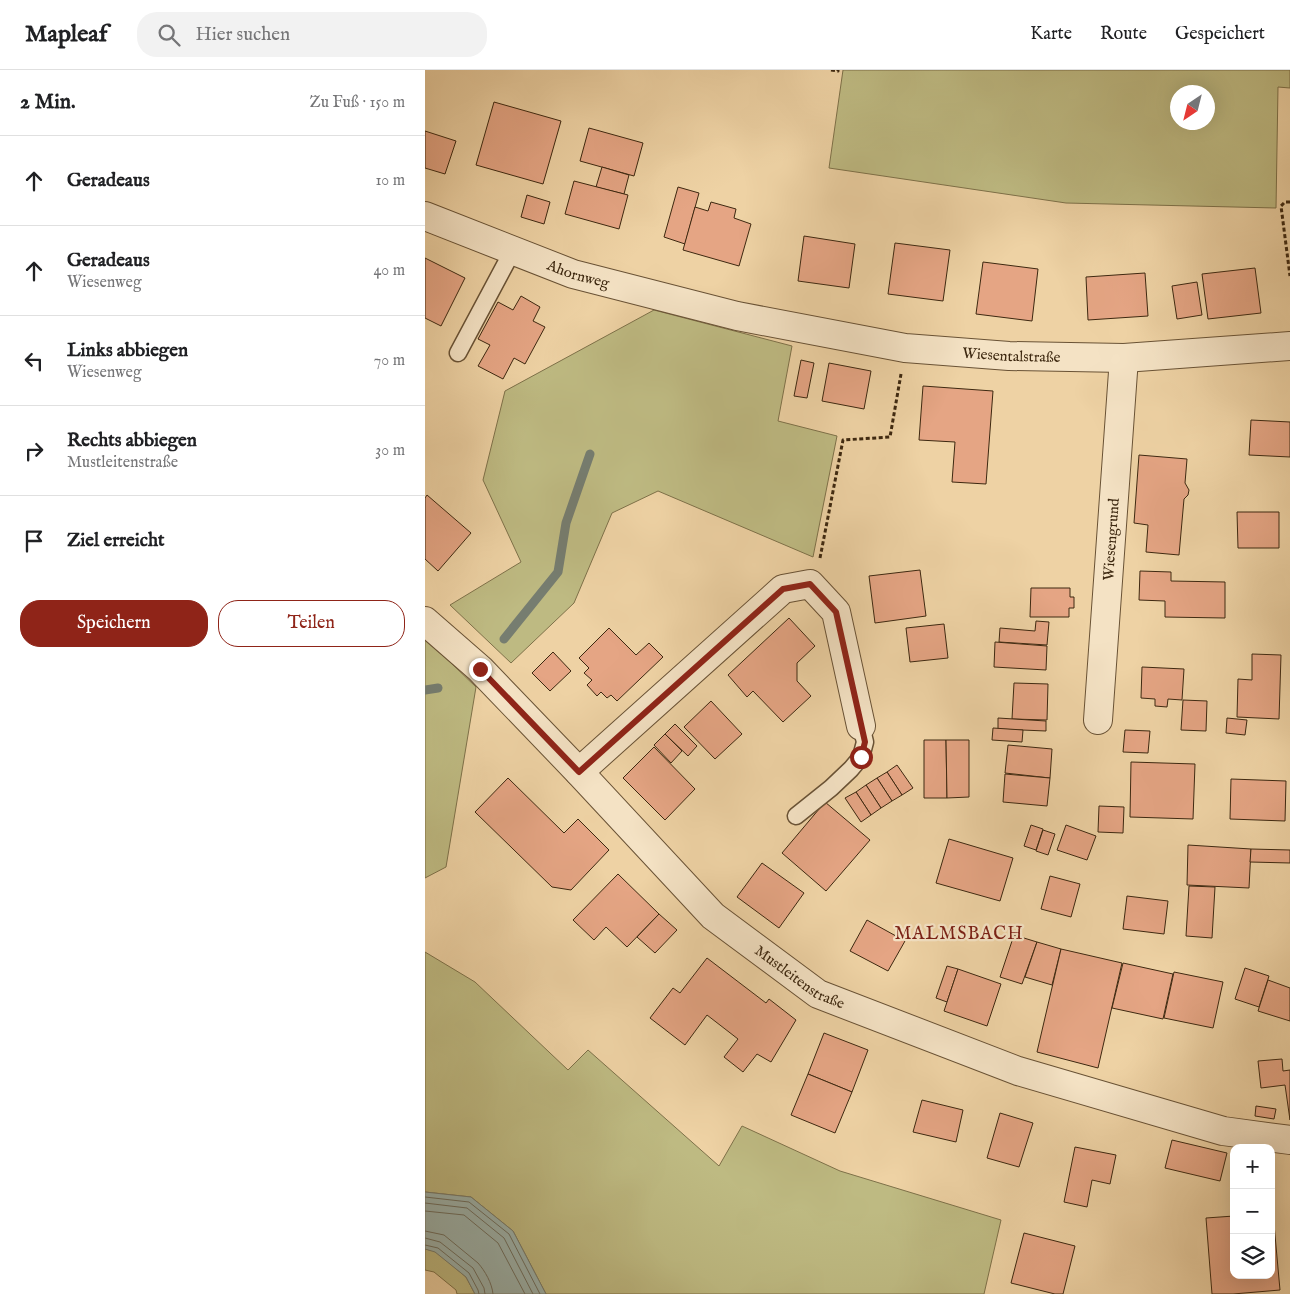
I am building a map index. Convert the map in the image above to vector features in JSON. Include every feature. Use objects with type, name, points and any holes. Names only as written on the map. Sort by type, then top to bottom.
[{"type":"street","name":"Ahornweg","points":[[425,216],[573,274],[737,316]]},
{"type":"street","name":"Wiesentalstraße","points":[[737,316],[905,348],[1009,356],[1124,358],[1290,346]]},
{"type":"street","name":"Wiesengrund","points":[[1098,720],[1124,358]]},
{"type":"street","points":[[579,772],[783,589],[810,584],[836,612],[861,726]]},
{"type":"street","name":"Mustleitenstraße","points":[[425,621],[480,669],[713,916],[818,994],[1018,1071],[1223,1131],[1290,1140]]},
{"type":"lane","points":[[458,353],[513,250]]},
{"type":"lane","points":[[796,816],[831,788],[861,757],[865,742],[861,726]]},
{"type":"path","points":[[831,70],[838,70]]},
{"type":"path","points":[[1290,202],[1285,202],[1281,206],[1290,276]]},
{"type":"path","points":[[810,584],[821,552],[843,440],[890,437],[905,348]]},
{"type":"shaded area","points":[[843,70],[1290,70],[1290,88],[1278,87],[1276,208],[1066,203],[829,168]]},
{"type":"shaded area","points":[[654,310],[792,346],[778,421],[837,436],[813,557],[658,491],[612,513],[574,603],[511,663],[450,605],[521,562],[483,480],[505,391]]},
{"type":"shaded area","points":[[425,638],[476,687],[446,867],[425,878]]},
{"type":"shaded area","points":[[425,952],[475,982],[568,1070],[588,1050],[719,1166],[742,1126],[840,1171],[1001,1220],[984,1294],[546,1294],[513,1231],[471,1197],[425,1192]]},
{"type":"shaded area","points":[[425,1249],[435,1251],[466,1277],[475,1294],[457,1294],[456,1290],[434,1272],[425,1270]]},
{"type":"water","points":[[425,1192],[471,1197],[513,1231],[546,1294],[475,1294],[466,1277],[435,1252],[425,1249]]},
{"type":"building","points":[[494,102],[561,121],[543,184],[476,165]]},
{"type":"building","points":[[589,128],[643,143],[634,176],[580,161]]},
{"type":"building","points":[[425,131],[456,141],[445,174],[425,168]]},
{"type":"building","points":[[602,167],[629,175],[624,194],[596,187]]},
{"type":"building","points":[[574,181],[628,195],[619,229],[565,214]]},
{"type":"building","points":[[678,187],[699,193],[685,244],[664,237]]},
{"type":"building","points":[[527,195],[550,202],[544,224],[521,217]]},
{"type":"building","points":[[711,202],[736,209],[734,218],[751,224],[739,266],[683,250],[695,207],[708,211]]},
{"type":"building","points":[[804,236],[855,244],[849,288],[798,281]]},
{"type":"building","points":[[895,243],[950,250],[943,301],[888,294]]},
{"type":"building","points":[[425,258],[465,278],[441,326],[425,318]]},
{"type":"building","points":[[983,262],[1038,269],[1032,321],[976,314]]},
{"type":"building","points":[[1255,268],[1261,313],[1208,319],[1202,274]]},
{"type":"building","points":[[1145,273],[1148,316],[1088,320],[1086,277]]},
{"type":"building","points":[[1197,282],[1202,315],[1177,319],[1172,286]]},
{"type":"building","points":[[521,296],[540,307],[533,321],[545,327],[525,364],[514,358],[503,379],[478,366],[490,345],[478,339],[498,302],[513,310]]},
{"type":"building","points":[[801,360],[814,363],[807,398],[794,396]]},
{"type":"building","points":[[829,363],[871,371],[864,409],[822,401]]},
{"type":"building","points":[[923,386],[993,391],[986,484],[952,482],[955,442],[919,440]]},
{"type":"building","points":[[1251,420],[1290,422],[1290,457],[1249,455]]},
{"type":"building","points":[[1139,455],[1187,459],[1185,483],[1189,490],[1188,495],[1184,499],[1179,555],[1146,552],[1148,525],[1134,523]]},
{"type":"building","points":[[427,495],[471,533],[438,571],[425,559],[425,498]]},
{"type":"building","points":[[1237,512],[1279,512],[1279,548],[1238,548]]},
{"type":"building","points":[[920,570],[926,616],[875,623],[869,576]]},
{"type":"building","points":[[1140,571],[1171,572],[1171,581],[1225,582],[1225,618],[1165,617],[1165,601],[1139,600]]},
{"type":"building","points":[[1031,588],[1070,588],[1070,597],[1074,597],[1074,608],[1069,608],[1069,617],[1030,617]]},
{"type":"building","points":[[789,618],[815,646],[797,663],[797,681],[811,696],[783,722],[753,691],[747,697],[728,675]]},
{"type":"building","points":[[1036,621],[1049,622],[1047,645],[999,642],[1000,628],[1035,631]]},
{"type":"building","points":[[944,624],[948,658],[910,662],[906,628]]},
{"type":"building","points":[[609,628],[636,655],[649,643],[663,657],[617,701],[611,695],[607,698],[601,692],[597,696],[587,685],[592,680],[584,673],[589,668],[579,658]]},
{"type":"building","points":[[995,642],[1047,646],[1046,670],[994,667]]},
{"type":"building","points":[[553,652],[571,671],[550,691],[532,673]]},
{"type":"building","points":[[1252,654],[1281,655],[1279,719],[1237,717],[1238,679],[1252,680]]},
{"type":"building","points":[[1142,667],[1184,669],[1182,700],[1168,699],[1167,707],[1155,706],[1155,699],[1141,698]]},
{"type":"building","points":[[1014,683],[1048,684],[1047,720],[1012,719]]},
{"type":"building","points":[[1183,700],[1207,701],[1206,731],[1181,730]]},
{"type":"building","points":[[711,701],[742,734],[715,759],[684,727]]},
{"type":"building","points":[[998,718],[1046,721],[1046,731],[998,729]]},
{"type":"building","points":[[1227,718],[1247,720],[1245,735],[1226,733]]},
{"type":"building","points":[[675,724],[697,746],[688,756],[665,734]]},
{"type":"building","points":[[993,728],[1023,730],[1022,742],[992,740]]},
{"type":"building","points":[[1125,730],[1150,731],[1148,753],[1123,752]]},
{"type":"building","points":[[665,734],[682,751],[671,763],[654,745]]},
{"type":"building","points":[[924,740],[946,740],[947,798],[924,798]]},
{"type":"building","points":[[946,740],[969,740],[969,797],[947,798]]},
{"type":"building","points":[[1008,745],[1052,749],[1050,778],[1005,773]]},
{"type":"building","points":[[654,747],[695,789],[665,820],[623,778]]},
{"type":"building","points":[[1131,762],[1195,764],[1193,819],[1130,817]]},
{"type":"building","points":[[897,765],[913,788],[902,795],[887,772]]},
{"type":"building","points":[[887,772],[902,795],[892,801],[877,778]]},
{"type":"building","points":[[1005,774],[1050,778],[1047,806],[1003,802]]},
{"type":"building","points":[[508,778],[564,833],[578,819],[609,850],[571,890],[552,887],[475,812]]},
{"type":"building","points":[[877,778],[892,801],[881,808],[866,785]]},
{"type":"building","points":[[1231,779],[1286,781],[1285,821],[1230,819]]},
{"type":"building","points":[[866,785],[881,808],[871,815],[856,792]]},
{"type":"building","points":[[856,792],[871,815],[861,822],[845,798]]},
{"type":"building","points":[[825,802],[870,840],[826,891],[782,853]]},
{"type":"building","points":[[1099,806],[1124,807],[1123,833],[1098,832]]},
{"type":"building","points":[[1031,825],[1043,829],[1036,850],[1024,846]]},
{"type":"building","points":[[1066,825],[1096,836],[1087,860],[1057,850]]},
{"type":"building","points":[[1043,830],[1055,834],[1048,855],[1036,851]]},
{"type":"building","points":[[949,839],[1013,858],[1000,901],[936,883]]},
{"type":"building","points":[[1188,845],[1251,849],[1249,888],[1187,885]]},
{"type":"building","points":[[1251,849],[1290,850],[1290,863],[1250,862]]},
{"type":"building","points":[[762,863],[804,893],[779,928],[737,897]]},
{"type":"building","points":[[618,874],[659,914],[627,947],[606,927],[594,940],[573,920]]},
{"type":"building","points":[[1050,876],[1080,884],[1071,917],[1041,909]]},
{"type":"building","points":[[1189,886],[1215,887],[1212,938],[1186,936]]},
{"type":"building","points":[[1127,896],[1168,901],[1164,934],[1123,929]]},
{"type":"building","points":[[659,914],[677,930],[655,953],[637,937]]},
{"type":"building","points":[[867,920],[905,941],[888,971],[850,951]]},
{"type":"building","points":[[1014,935],[1037,942],[1022,984],[1000,977]]},
{"type":"building","points":[[1037,942],[1061,949],[1052,985],[1025,977]]},
{"type":"building","points":[[1061,949],[1122,963],[1098,1068],[1037,1052]]},
{"type":"building","points":[[707,958],[766,1003],[769,999],[796,1020],[771,1062],[757,1054],[743,1072],[724,1057],[738,1039],[707,1015],[685,1045],[650,1018],[673,988],[680,993]]},
{"type":"building","points":[[1123,963],[1173,974],[1163,1019],[1112,1008]]},
{"type":"building","points":[[947,966],[958,969],[947,1002],[936,998]]},
{"type":"building","points":[[1245,968],[1269,976],[1259,1007],[1235,999]]},
{"type":"building","points":[[958,969],[1001,984],[987,1026],[944,1011]]},
{"type":"building","points":[[1174,972],[1223,982],[1213,1028],[1164,1018]]},
{"type":"building","points":[[1268,980],[1290,988],[1290,1021],[1258,1011]]},
{"type":"building","points":[[824,1033],[868,1050],[852,1092],[808,1074]]},
{"type":"building","points":[[1282,1059],[1283,1071],[1290,1070],[1290,1120],[1285,1085],[1261,1088],[1258,1061]]},
{"type":"building","points":[[808,1074],[852,1092],[835,1133],[791,1115]]},
{"type":"building","points":[[922,1100],[963,1110],[956,1142],[913,1132]]},
{"type":"building","points":[[1256,1106],[1276,1109],[1274,1119],[1255,1116]]},
{"type":"building","points":[[1000,1113],[1033,1123],[1019,1167],[987,1158]]},
{"type":"building","points":[[1172,1140],[1227,1153],[1220,1181],[1165,1168]]},
{"type":"building","points":[[1075,1147],[1116,1155],[1110,1184],[1092,1180],[1087,1207],[1064,1202]]},
{"type":"building","points":[[1230,1216],[1230,1279],[1275,1279],[1275,1235],[1280,1290],[1212,1294],[1206,1218]]},
{"type":"building","points":[[1024,1233],[1075,1246],[1063,1294],[1055,1294],[1011,1283]]},
{"type":"waterway","points":[[504,639],[558,572],[566,523],[590,454]]},
{"type":"waterway","points":[[425,690],[438,688]]},
{"type":"district","name":"MALMSBACH","points":[[959,933]]},
{"type":"route","points":[[480,669],[579,772],[783,589],[810,584],[836,612],[865,742],[861,757]]}]
